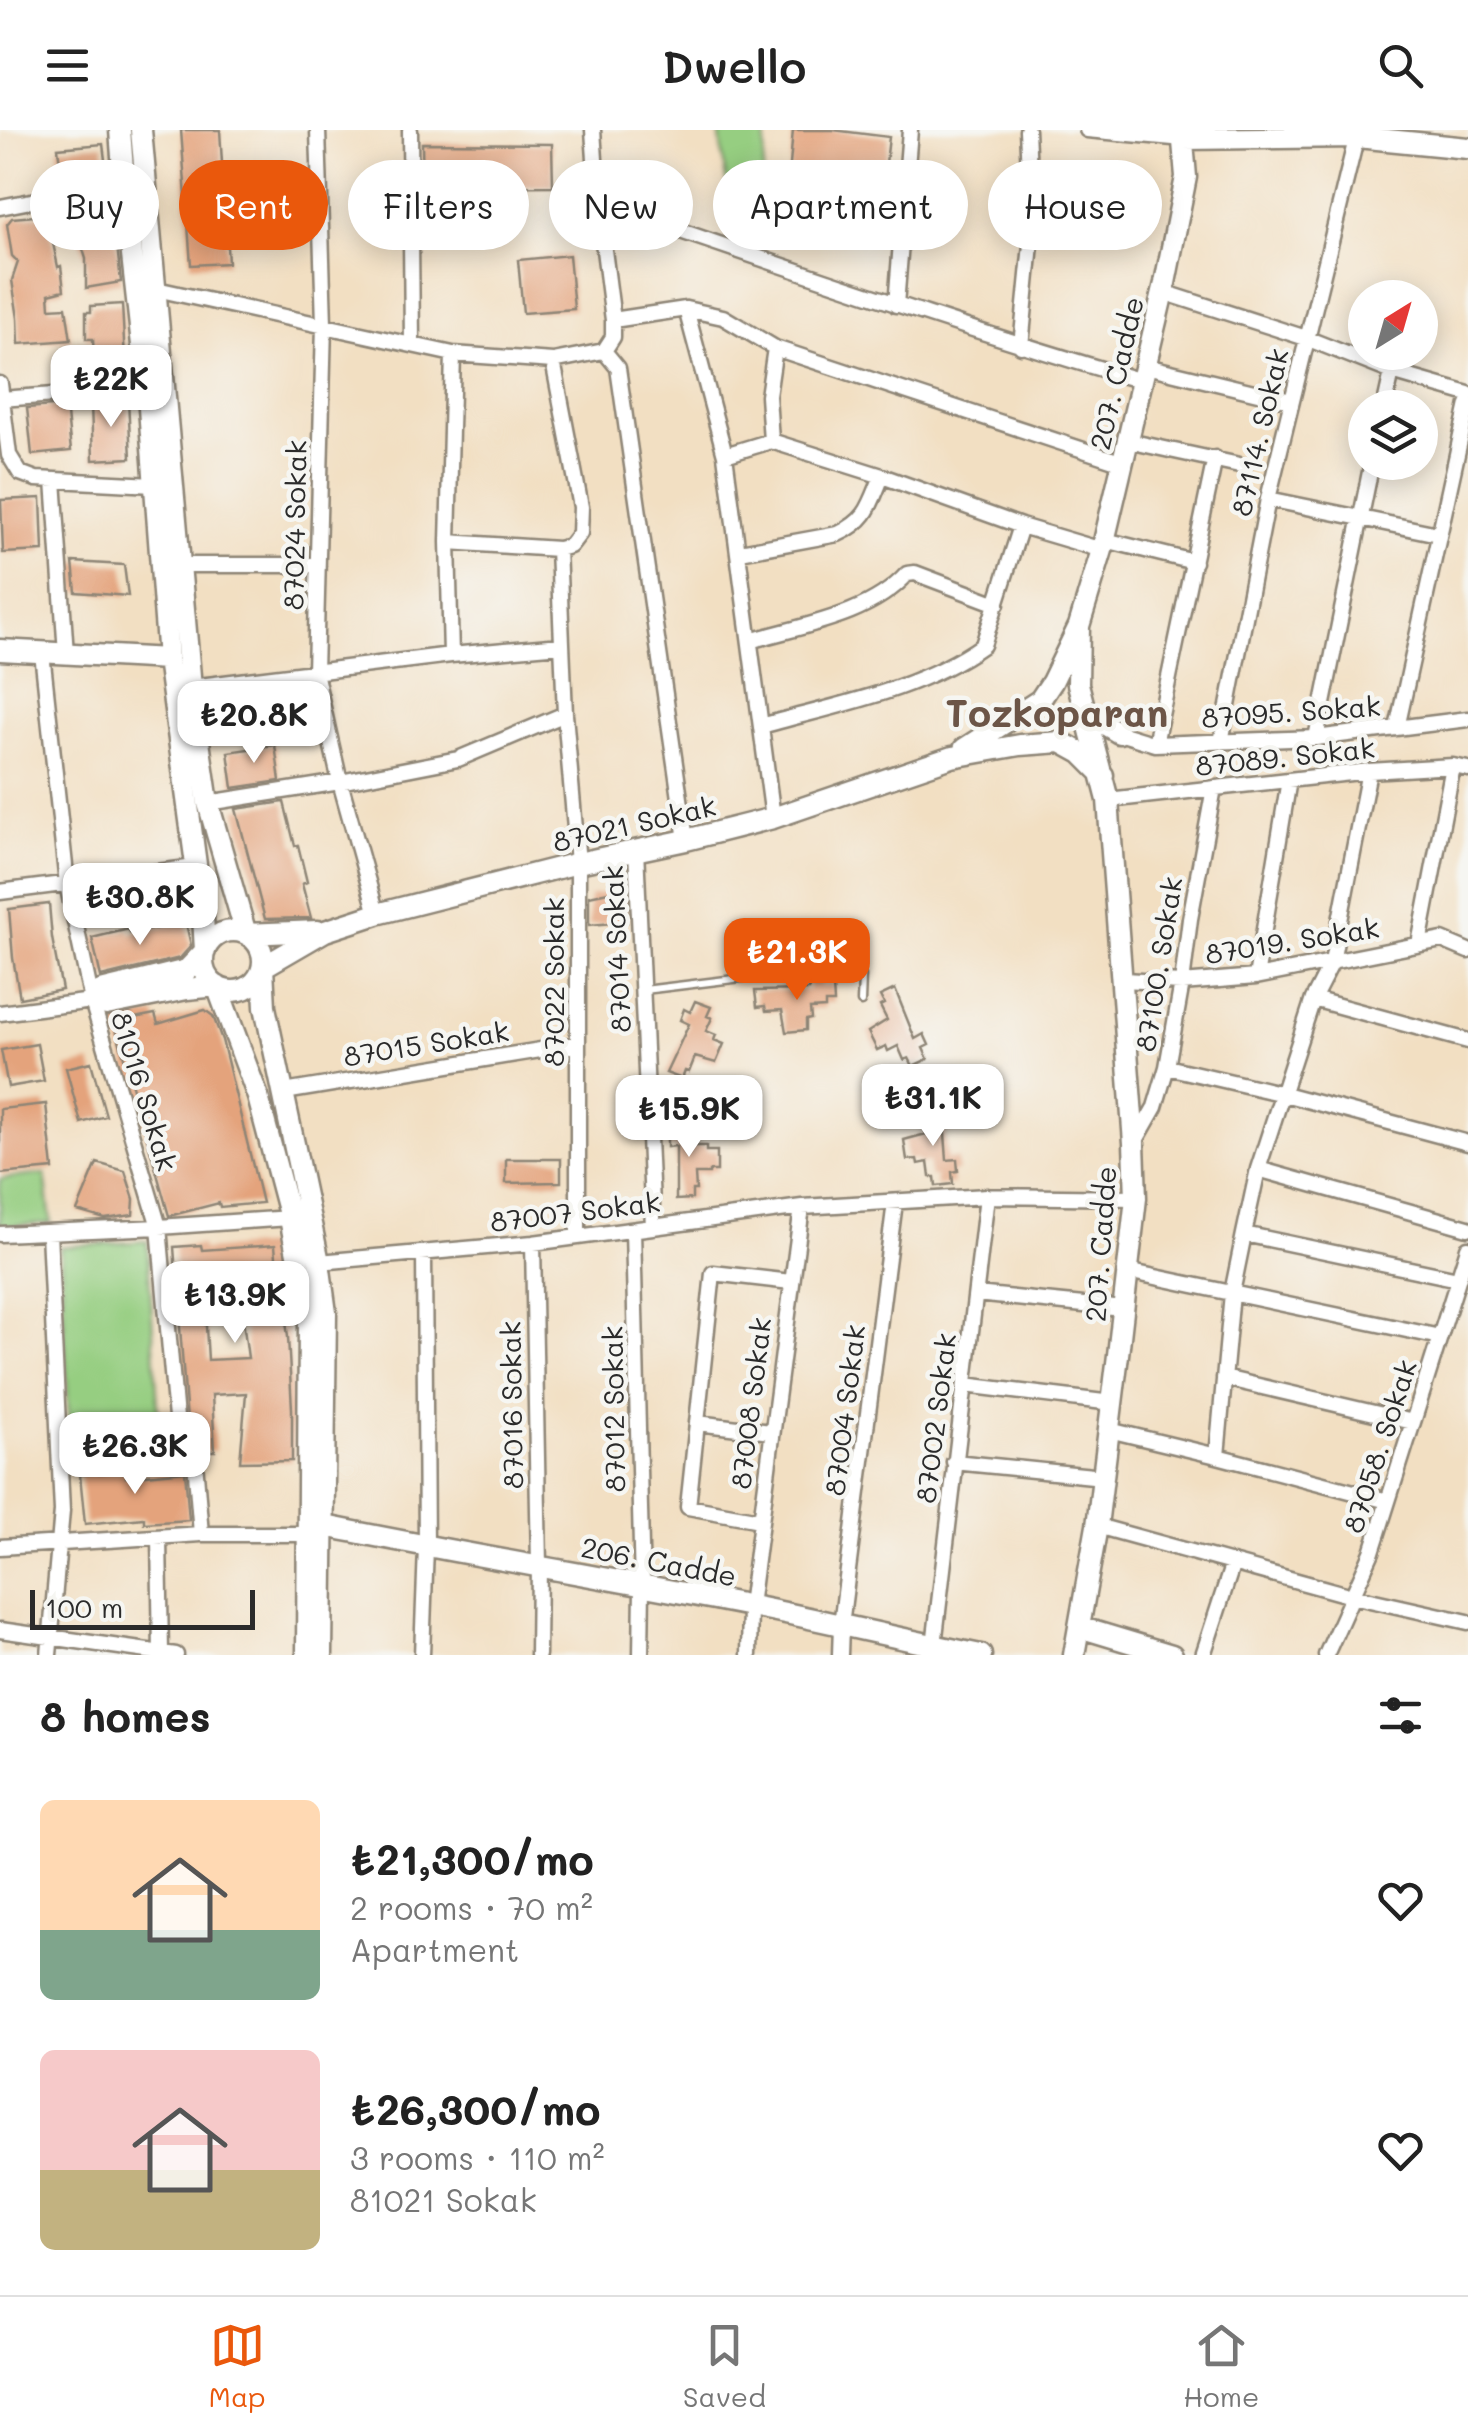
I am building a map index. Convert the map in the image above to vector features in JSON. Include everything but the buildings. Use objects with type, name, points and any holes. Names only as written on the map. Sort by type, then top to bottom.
[{"type":"street","points":[[120,130],[122,160]]},
{"type":"street","points":[[141,130],[192,687],[208,802],[246,934]]},
{"type":"street","name":"87024 Sokak","points":[[318,130],[324,324],[315,672],[376,914]]},
{"type":"street","points":[[410,130],[412,344]]},
{"type":"street","points":[[593,130],[595,160]]},
{"type":"street","points":[[896,305],[910,130]]},
{"type":"street","points":[[1021,346],[1032,234],[1027,130]]},
{"type":"street","points":[[1087,130],[1357,133],[1468,148]]},
{"type":"street","name":"87114. Sokak","points":[[1221,742],[1268,498],[1357,133]]},
{"type":"street","name":"207. Cadde","points":[[1074,1655],[1097,1526],[1136,1198],[1108,800],[1078,684],[1078,626],[1124,463],[1163,292],[1186,176],[1183,134]]},
{"type":"street","points":[[0,207],[30,201]]},
{"type":"street","points":[[693,236],[1021,346],[1291,401]]},
{"type":"street","points":[[132,250],[147,388],[168,660],[203,916],[203,961],[209,980],[217,986],[258,1096],[290,1218],[309,1316],[322,1655]]},
{"type":"street","points":[[156,289],[453,354],[553,361],[604,351],[613,337],[604,250]]},
{"type":"street","points":[[1163,292],[1306,338],[1392,372],[1468,394]]},
{"type":"street","points":[[613,320],[686,309],[723,317],[775,348],[1124,463]]},
{"type":"street","points":[[686,309],[725,455],[773,818]]},
{"type":"street","points":[[771,442],[768,396],[775,348]]},
{"type":"street","points":[[604,351],[618,368],[686,840]]},
{"type":"street","points":[[451,655],[448,542],[453,354]]},
{"type":"street","points":[[448,542],[558,549],[570,546],[580,533],[582,507],[553,361]]},
{"type":"street","points":[[1388,390],[1392,372]]},
{"type":"street","points":[[147,388],[1,392],[2,418],[8,456],[20,473],[36,479],[154,485]]},
{"type":"street","points":[[1397,728],[1468,404]]},
{"type":"street","points":[[1128,440],[1244,466]]},
{"type":"street","points":[[725,455],[771,442],[882,476],[1021,526],[1194,562]]},
{"type":"street","points":[[1155,744],[1215,458]]},
{"type":"street","points":[[740,552],[838,534],[853,527],[867,514],[882,476]]},
{"type":"street","points":[[54,480],[66,654]]},
{"type":"street","points":[[1316,738],[1368,480]]},
{"type":"street","points":[[1268,498],[1438,534]]},
{"type":"street","points":[[761,726],[906,685],[940,672],[983,645],[1021,526]]},
{"type":"street","name":"87022 Sokak","points":[[558,549],[561,645],[578,863],[578,1236]]},
{"type":"street","points":[[180,564],[318,566]]},
{"type":"street","points":[[750,641],[862,608],[907,574],[915,573],[996,604]]},
{"type":"street","points":[[1078,626],[1034,716],[1045,738],[1082,753],[1103,775]]},
{"type":"street","points":[[192,687],[561,645]]},
{"type":"street","points":[[0,650],[168,660]]},
{"type":"street","name":"81016 Sokak","points":[[42,653],[67,884],[92,1001],[160,1228],[179,1452],[195,1461],[201,1534]]},
{"type":"street","points":[[1054,691],[1078,698],[1086,713],[1077,736],[1062,742],[1020,744],[952,757],[1054,691]]},
{"type":"street","points":[[1086,713],[1119,732]]},
{"type":"street","points":[[208,802],[458,759],[566,714]]},
{"type":"street","name":"87095. Sokak","points":[[1119,732],[1155,744],[1221,742],[1316,738],[1468,720]]},
{"type":"street","name":"87021 Sokak","points":[[263,966],[326,931],[376,914],[773,818],[952,757]]},
{"type":"street","points":[[1419,944],[1460,768]]},
{"type":"street","name":"87089. Sokak","points":[[1108,800],[1369,771],[1460,768]]},
{"type":"street","points":[[1217,1456],[1232,1294],[1258,1170],[1313,999],[1332,962],[1369,771]]},
{"type":"street","points":[[1256,978],[1289,780]]},
{"type":"street","name":"87100. Sokak","points":[[1134,1143],[1155,1107],[1168,1067],[1214,788]]},
{"type":"street","name":"87014 Sokak","points":[[636,849],[654,1227]]},
{"type":"street","points":[[0,892],[196,867]]},
{"type":"street","points":[[92,1001],[101,991],[187,970],[217,936],[236,931],[246,934],[260,947],[266,1007],[320,1262],[326,1313],[307,1655]]},
{"type":"street","name":"87021 Sokak","points":[[246,934],[326,931]]},
{"type":"street","name":"87019. Sokak","points":[[1122,980],[1182,983],[1256,978],[1442,940],[1468,952]]},
{"type":"street","points":[[0,1013],[92,1001],[106,1005],[188,988],[217,986],[236,991],[245,989],[260,976],[263,966]]},
{"type":"street","points":[[1313,999],[1468,1042]]},
{"type":"street","name":"87015 Sokak","points":[[284,1092],[577,1044]]},
{"type":"street","points":[[1168,1067],[1468,1143]]},
{"type":"street","points":[[1258,1170],[1468,1228]]},
{"type":"street","name":"87007 Sokak","points":[[320,1262],[533,1243],[802,1207],[987,1196],[1136,1198]]},
{"type":"street","name":"87002 Sokak","points":[[933,1650],[987,1196]]},
{"type":"street","name":"87004 Sokak","points":[[840,1655],[895,1202]]},
{"type":"street","name":"87008 Sokak","points":[[749,1655],[760,1520],[802,1207]]},
{"type":"street","points":[[0,1234],[290,1218]]},
{"type":"street","name":"87012 Sokak","points":[[634,1230],[642,1655]]},
{"type":"street","points":[[49,1655],[62,1510],[50,1232]]},
{"type":"street","points":[[1244,1234],[1462,1275]]},
{"type":"street","name":"87016 Sokak","points":[[533,1243],[538,1655]]},
{"type":"street","name":"87058. Sokak","points":[[1326,1655],[1372,1552],[1468,1248]]},
{"type":"street","points":[[422,1655],[426,1547],[424,1254]]},
{"type":"street","points":[[1128,1271],[1440,1337]]},
{"type":"street","points":[[760,1520],[688,1507],[713,1274],[791,1282]]},
{"type":"street","points":[[976,1294],[1123,1309]]},
{"type":"street","points":[[1224,1378],[1413,1422]]},
{"type":"street","points":[[965,1385],[1112,1402]]},
{"type":"street","points":[[697,1422],[772,1432]]},
{"type":"street","points":[[1110,1430],[1388,1501]]},
{"type":"street","points":[[954,1462],[1103,1477]]},
{"type":"street","points":[[1097,1526],[1352,1596],[1468,1622]]},
{"type":"street","points":[[0,1546],[316,1530]]},
{"type":"street","name":"206. Cadde","points":[[316,1530],[539,1565],[841,1625],[933,1650],[981,1655]]},
{"type":"street","points":[[0,1630],[169,1654],[159,1538]]},
{"type":"street","points":[[1203,1655],[1233,1563]]},
{"type":"street","points":[[1079,1628],[1172,1655]]},
{"type":"lane","points":[[643,990],[833,967],[862,976],[861,1002]]},
{"type":"green space","points":[[719,130],[766,130],[764,160],[723,160]]},
{"type":"green space","points":[[45,1174],[51,1223],[0,1226],[0,1179]]},
{"type":"green space","points":[[147,1241],[160,1438],[70,1440],[60,1247]]},
{"type":"district","name":"Tozkoparan","points":[[1057,712]]}]
